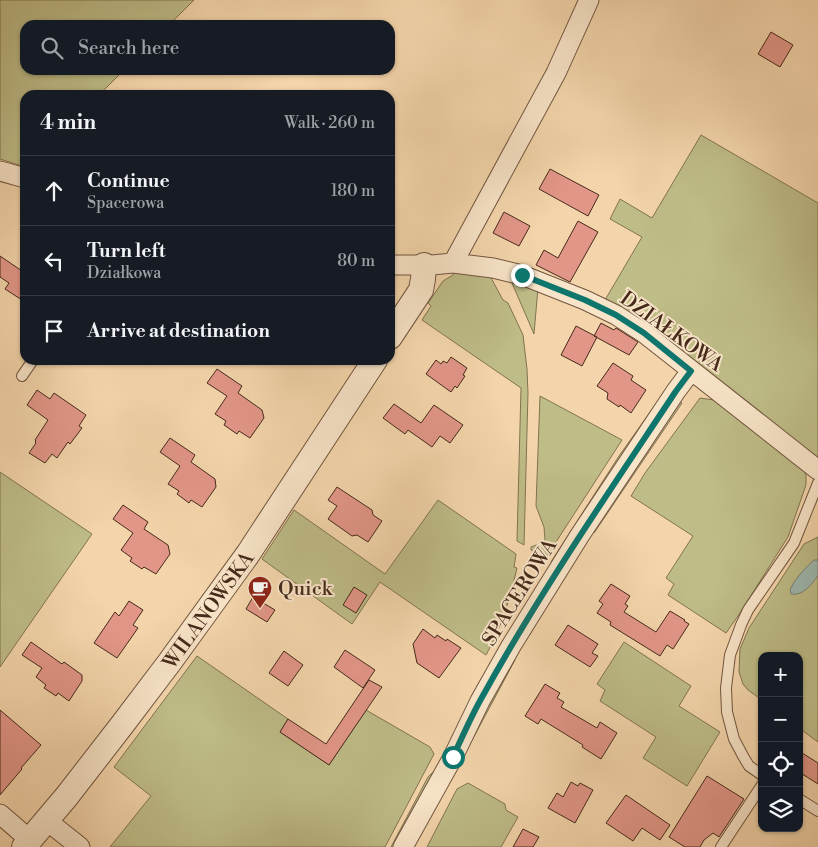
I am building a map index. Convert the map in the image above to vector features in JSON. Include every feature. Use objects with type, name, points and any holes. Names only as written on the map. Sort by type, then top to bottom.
[{"type":"street","points":[[453,263],[556,73],[589,0]]},
{"type":"street","points":[[0,171],[20,177]]},
{"type":"street","name":"DZIAŁKOWA","points":[[395,265],[453,263],[494,268],[522,275],[585,300],[616,315],[644,333],[818,470]]},
{"type":"street","points":[[395,329],[421,290],[424,265]]},
{"type":"street","name":"WILANOWSKA","points":[[27,844],[116,733],[248,554],[372,365]]},
{"type":"street","name":"SPACEROWA","points":[[404,847],[453,757],[480,701],[511,646],[580,535],[691,371]]},
{"type":"street","points":[[0,814],[27,844]]},
{"type":"street","points":[[46,820],[80,847]]},
{"type":"lane","points":[[22,376],[30,365]]},
{"type":"lane","points":[[758,772],[750,766],[734,739],[727,712],[726,688],[730,655],[748,610],[794,543],[818,483]]},
{"type":"lane","points":[[721,847],[761,787]]},
{"type":"lane","points":[[803,802],[818,811]]},
{"type":"shaded area","points":[[0,0],[194,0],[174,20],[20,20],[20,75],[119,75],[104,90],[20,90],[20,165],[0,159]]},
{"type":"shaded area","points":[[701,135],[818,203],[818,464],[605,300],[642,237],[610,219],[620,199],[652,218]]},
{"type":"shaded area","points":[[454,270],[490,276],[503,300],[508,303],[523,335],[528,393],[524,545],[517,541],[521,388],[422,320],[431,306],[428,303],[443,281],[453,275]]},
{"type":"shaded area","points":[[512,283],[538,288],[534,334]]},
{"type":"shaded area","points":[[665,391],[669,391],[555,562],[551,562],[619,456]]},
{"type":"shaded area","points":[[540,396],[622,440],[545,559],[531,550],[531,547],[545,540],[544,527],[536,506]]},
{"type":"shaded area","points":[[700,398],[714,400],[806,473],[806,485],[788,537],[726,633],[668,595],[674,584],[666,578],[693,536],[631,496],[645,473]]},
{"type":"shaded area","points":[[679,401],[682,403],[594,533],[594,530]]},
{"type":"shaded area","points":[[0,472],[92,534],[0,667]]},
{"type":"shaded area","points":[[438,500],[516,554],[514,567],[517,568],[508,602],[501,624],[486,655],[380,582],[352,624],[262,559],[294,510],[385,574]]},
{"type":"shaded area","points":[[818,537],[818,742],[803,731],[803,652],[758,652],[758,697],[743,684],[739,672],[740,649],[749,628],[804,544]]},
{"type":"shaded area","points":[[624,642],[691,686],[679,706],[720,732],[687,786],[643,758],[656,737],[600,701],[605,690],[597,684]]},
{"type":"shaded area","points":[[197,656],[288,719],[280,732],[329,765],[366,710],[430,747],[434,754],[385,847],[110,847],[151,796],[114,767]]},
{"type":"shaded area","points":[[515,660],[462,759],[461,753],[511,661]]},
{"type":"shaded area","points":[[436,769],[394,847],[391,847],[428,777]]},
{"type":"shaded area","points":[[468,783],[505,804],[506,810],[518,817],[501,847],[427,847],[457,789]]},
{"type":"water","points":[[814,560],[818,560],[817,577],[803,592],[791,594],[794,583]]},
{"type":"building","points":[[771,32],[793,45],[780,67],[758,54]]},
{"type":"building","points":[[550,169],[599,195],[588,216],[539,189]]},
{"type":"building","points":[[504,212],[530,226],[519,246],[493,233]]},
{"type":"building","points":[[578,221],[598,232],[570,282],[536,265],[544,250],[558,258]]},
{"type":"building","points":[[0,256],[20,270],[20,299],[5,289],[9,283],[0,277]]},
{"type":"building","points":[[601,323],[614,330],[616,328],[638,342],[629,355],[594,336]]},
{"type":"building","points":[[576,326],[597,337],[582,366],[561,355]]},
{"type":"building","points":[[451,357],[467,368],[463,375],[465,376],[457,388],[455,386],[451,392],[426,374],[436,360],[441,364],[443,361],[447,363]]},
{"type":"building","points":[[613,363],[633,376],[631,380],[646,390],[631,413],[607,399],[608,393],[597,386]]},
{"type":"building","points":[[217,369],[242,386],[238,393],[262,410],[264,418],[250,438],[239,431],[237,434],[224,425],[226,421],[215,414],[227,396],[207,383]]},
{"type":"building","points":[[37,390],[50,399],[54,393],[86,415],[79,426],[82,428],[70,444],[68,442],[57,458],[52,454],[45,463],[29,453],[48,420],[27,405]]},
{"type":"building","points":[[394,404],[421,423],[434,405],[463,425],[450,443],[440,436],[432,447],[408,430],[405,434],[383,418]]},
{"type":"building","points":[[170,438],[195,455],[191,462],[215,479],[216,487],[202,507],[191,500],[189,503],[177,494],[179,491],[168,484],[180,466],[160,452]]},
{"type":"building","points":[[337,487],[372,510],[373,515],[382,521],[368,542],[357,535],[352,536],[328,519],[337,506],[328,500]]},
{"type":"building","points":[[123,505],[148,522],[144,529],[168,545],[170,554],[156,574],[144,567],[142,569],[130,561],[132,558],[121,550],[133,533],[113,519]]},
{"type":"building","points":[[611,584],[630,596],[625,604],[628,606],[624,612],[656,632],[670,611],[689,624],[673,649],[667,645],[660,656],[610,625],[611,622],[597,613],[603,604],[599,601]]},
{"type":"building","points":[[354,587],[367,595],[356,613],[343,605]]},
{"type":"building","name":"Quick","points":[[253,597],[275,610],[267,622],[246,609]]},
{"type":"building","points":[[129,601],[143,610],[133,625],[138,628],[117,658],[94,643],[115,612],[119,616]]},
{"type":"building","points":[[568,625],[598,644],[592,653],[598,656],[590,667],[555,645]]},
{"type":"building","points":[[423,629],[435,638],[437,635],[461,648],[439,678],[417,663],[413,644]]},
{"type":"building","points":[[31,642],[62,664],[64,662],[82,675],[82,681],[69,701],[58,693],[56,696],[44,688],[46,685],[36,677],[42,668],[22,655]]},
{"type":"building","points":[[345,650],[375,670],[363,688],[334,667]]},
{"type":"building","points":[[284,651],[303,665],[288,686],[269,673]]},
{"type":"building","points":[[369,680],[382,687],[329,765],[280,732],[288,719],[326,744]]},
{"type":"building","points":[[545,684],[560,693],[557,698],[564,702],[561,707],[597,728],[600,722],[617,733],[601,759],[582,747],[583,745],[541,719],[538,724],[525,716]]},
{"type":"building","points":[[0,710],[41,745],[0,795]]},
{"type":"building","points":[[803,754],[818,763],[818,784],[803,775]]},
{"type":"building","points":[[707,776],[744,799],[719,837],[713,833],[704,840],[700,847],[685,847],[669,837]]},
{"type":"building","points":[[571,782],[578,786],[580,783],[593,790],[575,823],[548,808],[557,793],[563,797]]},
{"type":"building","points":[[626,795],[670,825],[660,840],[642,828],[633,841],[606,823]]},
{"type":"building","points":[[523,829],[539,837],[533,847],[513,847]]},
{"type":"place","name":"Quick","points":[[260,609]]},
{"type":"route","points":[[453,757],[480,701],[511,646],[580,535],[691,371],[644,333],[616,315],[585,300],[522,275]]}]
